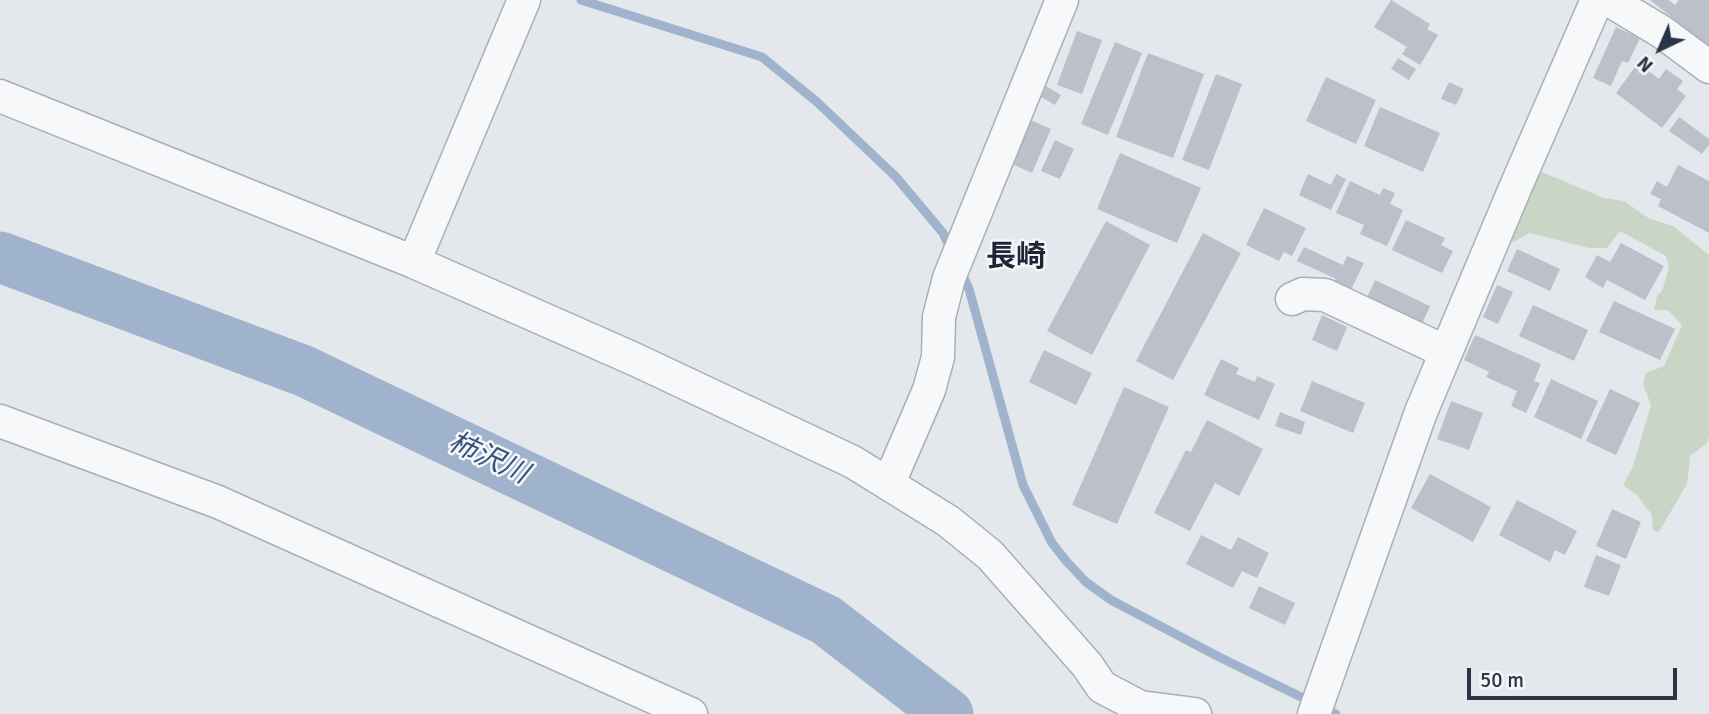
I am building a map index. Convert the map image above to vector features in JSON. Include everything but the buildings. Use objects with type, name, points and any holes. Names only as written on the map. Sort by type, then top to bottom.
[{"type":"street","points":[[414,262],[524,0]]},
{"type":"street","points":[[889,483],[929,390],[938,358],[939,317],[949,278],[1062,0]]},
{"type":"street","points":[[1319,703],[1421,412],[1597,0]]},
{"type":"street","points":[[1609,0],[1662,32],[1709,67]]},
{"type":"street","points":[[0,96],[414,262],[647,364],[853,462],[948,521],[990,555],[1087,665],[1102,687],[1140,707],[1195,714]]},
{"type":"street","points":[[1292,299],[1303,294],[1325,295],[1446,352]]},
{"type":"street","points":[[0,421],[218,502],[691,714]]},
{"type":"green space","points":[[1542,172],[1604,198],[1624,201],[1650,219],[1673,226],[1709,255],[1709,436],[1707,443],[1690,456],[1687,484],[1659,532],[1653,531],[1652,515],[1637,495],[1623,485],[1633,466],[1651,405],[1643,384],[1646,373],[1664,366],[1682,325],[1668,310],[1654,310],[1669,267],[1666,256],[1620,231],[1607,248],[1589,248],[1530,233],[1511,243],[1506,225]]},
{"type":"waterway","points":[[581,0],[762,57],[817,102],[896,177],[943,233],[952,252]]},
{"type":"waterway","name":"柿沢川","points":[[0,257],[304,371],[826,620],[948,714]]},
{"type":"waterway","points":[[961,271],[969,289],[1023,485],[1052,543],[1067,562],[1086,582],[1111,600],[1336,714]]},
{"type":"district","name":"長崎","points":[[1016,258]]}]
